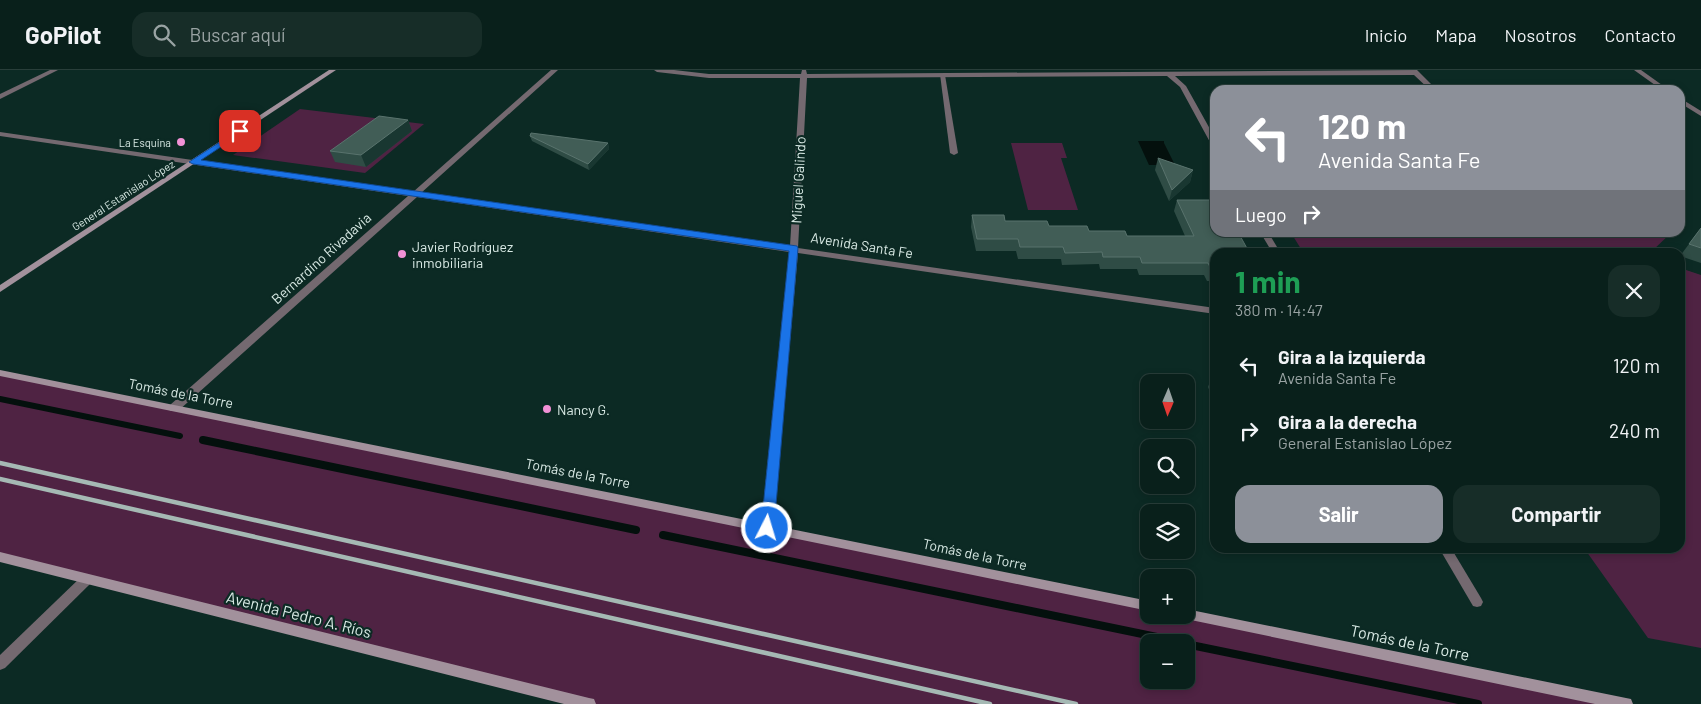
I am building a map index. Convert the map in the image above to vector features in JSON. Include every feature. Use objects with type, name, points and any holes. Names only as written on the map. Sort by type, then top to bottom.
[{"type":"street","points":[[0,97],[56,70]]},
{"type":"street","name":"General Estanislao López","points":[[0,289],[333,70]]},
{"type":"street","name":"Bernardino Rivadavia","points":[[174,408],[555,70]]},
{"type":"street","points":[[657,70],[709,76],[804,73],[942,75],[1415,71],[1429,85]]},
{"type":"street","points":[[1637,70],[1659,85]]},
{"type":"street","points":[[1166,72],[1183,86],[1210,135]]},
{"type":"street","name":"Miguel Galindo","points":[[767,528],[794,248],[804,73]]},
{"type":"street","points":[[942,75],[954,152]]},
{"type":"street","points":[[1685,103],[1701,114]]},
{"type":"street","name":"Avenida Santa Fe","points":[[0,134],[794,248],[1210,310]]},
{"type":"street","points":[[1267,237],[1274,248]]},
{"type":"street","name":"Tomás de la Torre","points":[[0,373],[1140,604]]},
{"type":"street","points":[[1448,553],[1476,602]]},
{"type":"street","name":"Avenida Pedro A. Ríos","points":[[0,557],[556,700],[589,704]]},
{"type":"street","points":[[0,664],[86,580]]},
{"type":"street","name":"Tomás de la Torre","points":[[1195,616],[1626,704]]},
{"type":"shaded area","points":[[300,109],[424,124],[365,173],[233,155]]},
{"type":"shaded area","points":[[1138,141],[1164,141],[1175,165],[1149,165]]},
{"type":"shaded area","points":[[1011,143],[1062,143],[1067,158],[1061,158],[1078,210],[1028,210]]},
{"type":"shaded area","points":[[1294,237],[1667,237],[1655,248],[1300,248]]},
{"type":"shaded area","points":[[1685,270],[1701,275],[1701,648],[1648,638],[1588,553],[1685,553]]},
{"type":"shaded area","points":[[0,373],[1140,604],[1140,624],[1195,624],[1195,617],[1626,704],[589,704],[0,557]]},
{"type":"building","points":[[379,116],[408,120],[361,155],[330,151]]},
{"type":"building","points":[[531,133],[608,143],[588,164],[530,136]]},
{"type":"building","points":[[1158,158],[1193,170],[1172,190]]},
{"type":"building","points":[[1177,200],[1210,200],[1210,237],[1241,237],[1247,248],[1210,248],[1210,267],[1208,263],[1142,263],[1140,257],[1103,257],[1102,252],[1065,253],[1063,247],[1020,247],[1018,239],[977,239],[972,215],[1004,215],[1005,221],[1047,221],[1049,226],[1087,226],[1089,231],[1125,231],[1127,236],[1194,236]]},
{"type":"building","points":[[1701,228],[1701,248],[1689,244]]},
{"type":"waterway","points":[[0,399],[180,436]]},
{"type":"waterway","points":[[203,440],[636,530]]},
{"type":"waterway","points":[[663,535],[1142,634]]},
{"type":"waterway","points":[[1195,646],[1478,704]]},
{"type":"railway","points":[[0,463],[1076,704]]},
{"type":"railway","points":[[0,479],[990,704]]},
{"type":"place","name":"La Esquina","points":[[181,142]]},
{"type":"place","name":"Javier Rodríguez inmobiliaria","points":[[402,254]]},
{"type":"place","name":"Nancy G.","points":[[547,409]]},
{"type":"route","points":[[240,131],[193,162],[794,248],[767,528]]}]
